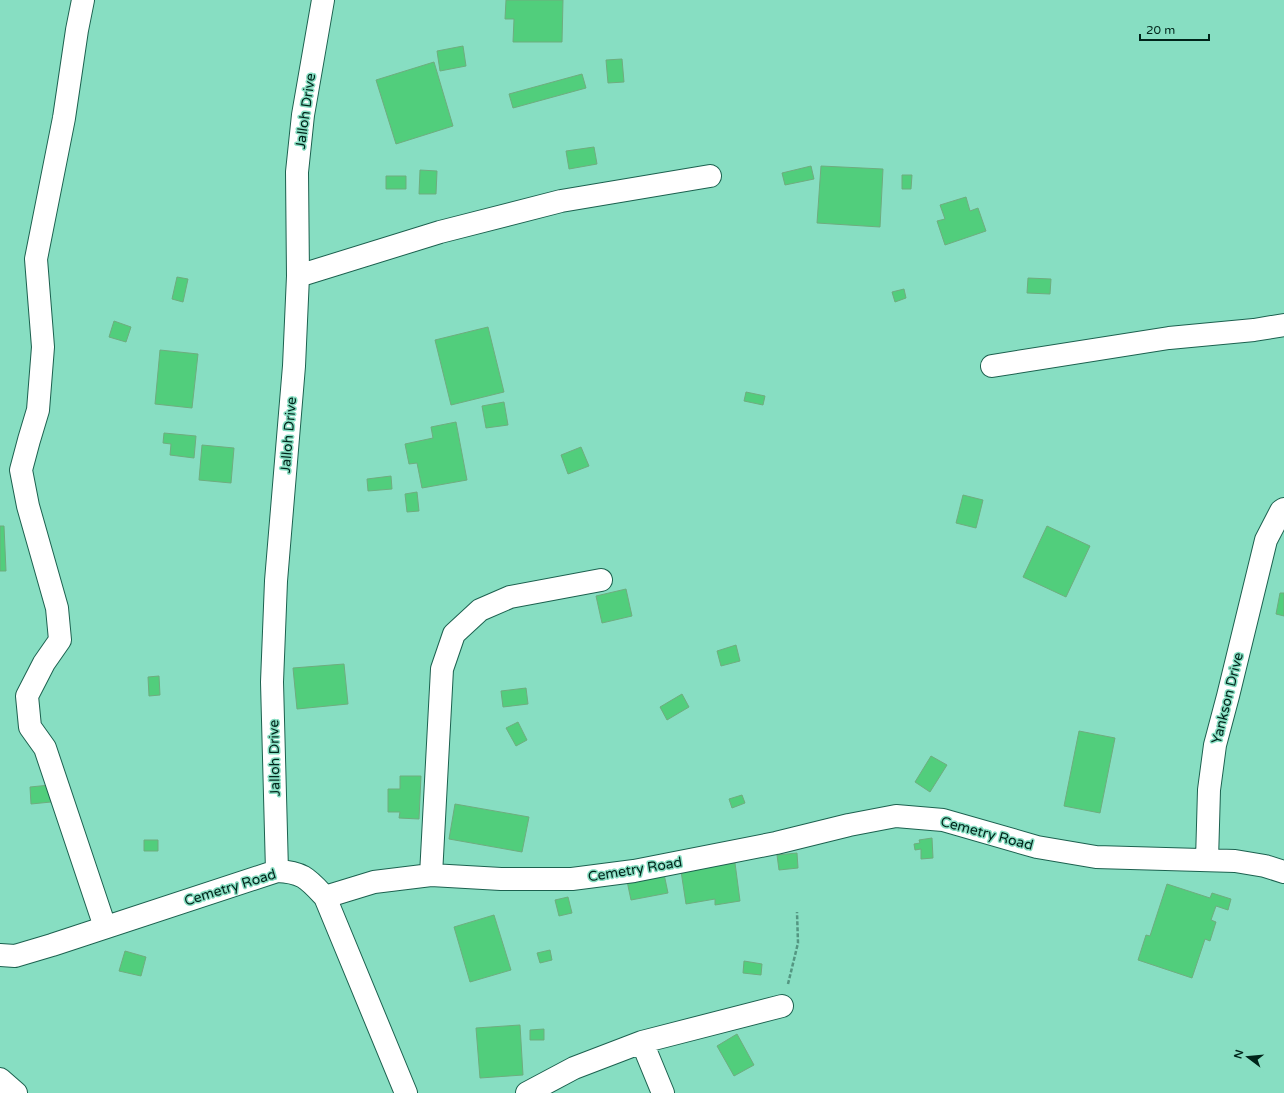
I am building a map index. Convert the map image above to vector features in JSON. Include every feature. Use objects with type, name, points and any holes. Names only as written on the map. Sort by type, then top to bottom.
[{"type":"street","points":[[83,0],[64,118],[36,259],[43,347],[38,410],[28,440],[21,470],[28,506],[57,608],[60,640],[44,663],[26,696],[30,727],[45,748],[105,927]]},
{"type":"street","name":"Jalloh Drive","points":[[277,871],[272,682],[276,581],[294,366],[298,276],[297,172],[303,115],[323,0]]},
{"type":"street","points":[[298,276],[440,232],[561,201],[710,176]]},
{"type":"street","points":[[992,366],[1169,338],[1254,330],[1284,325]]},
{"type":"street","name":"Yankson Drive","points":[[1207,860],[1209,790],[1215,745],[1266,540],[1281,511],[1284,509]]},
{"type":"street","points":[[431,875],[442,669],[454,634],[480,610],[510,597],[601,580]]},
{"type":"street","name":"Cemetry Road","points":[[0,955],[15,956],[52,945],[277,871],[291,872],[309,880],[325,897],[374,882],[431,875],[501,879],[572,879],[634,872],[776,843],[849,824],[896,816],[943,820],[1037,847],[1096,857],[1234,861],[1265,866],[1284,872]]},
{"type":"street","points":[[325,897],[406,1093]]},
{"type":"street","points":[[527,1093],[574,1068],[642,1042],[782,1006]]},
{"type":"street","points":[[642,1042],[663,1093]]},
{"type":"street","points":[[0,1079],[16,1093]]},
{"type":"path","points":[[782,1006],[798,943],[797,912]]},
{"type":"building","points":[[506,0],[563,0],[562,42],[513,42],[514,19],[505,19]]},
{"type":"building","points":[[463,46],[466,66],[440,71],[437,51]]},
{"type":"building","points":[[622,59],[624,82],[608,83],[606,60]]},
{"type":"building","points":[[434,62],[453,126],[396,144],[376,80]]},
{"type":"building","points":[[582,74],[586,88],[513,108],[509,94]]},
{"type":"building","points":[[594,147],[597,164],[569,169],[566,151]]},
{"type":"building","points":[[811,166],[814,179],[785,185],[782,173]]},
{"type":"building","points":[[821,166],[883,169],[880,227],[817,223]]},
{"type":"building","points":[[420,170],[437,171],[436,194],[419,194]]},
{"type":"building","points":[[902,175],[912,175],[911,189],[902,189]]},
{"type":"building","points":[[386,176],[406,176],[406,189],[386,189]]},
{"type":"building","points":[[966,197],[970,211],[978,208],[986,231],[945,245],[937,221],[945,219],[940,205]]},
{"type":"building","points":[[177,277],[188,279],[183,302],[172,299]]},
{"type":"building","points":[[1028,278],[1051,279],[1050,294],[1027,293]]},
{"type":"building","points":[[904,289],[906,298],[895,302],[892,292]]},
{"type":"building","points":[[114,321],[131,327],[126,342],[109,337]]},
{"type":"building","points":[[488,327],[504,392],[451,405],[435,340]]},
{"type":"building","points":[[160,350],[198,354],[192,408],[155,404]]},
{"type":"building","points":[[746,392],[765,396],[763,405],[744,401]]},
{"type":"building","points":[[504,402],[508,425],[486,428],[482,406]]},
{"type":"building","points":[[456,422],[467,480],[422,488],[417,463],[409,464],[405,444],[433,438],[431,427]]},
{"type":"building","points":[[164,433],[196,436],[194,458],[170,455],[171,444],[163,443]]},
{"type":"building","points":[[202,445],[234,448],[231,483],[199,480]]},
{"type":"building","points":[[581,447],[589,466],[568,474],[561,455]]},
{"type":"building","points":[[391,476],[392,489],[368,491],[367,479]]},
{"type":"building","points":[[417,492],[419,511],[407,512],[405,494]]},
{"type":"building","points":[[963,495],[983,500],[976,528],[956,523]]},
{"type":"building","points":[[0,526],[4,526],[6,571],[0,571]]},
{"type":"building","points":[[1047,526],[1090,546],[1066,597],[1023,577]]},
{"type":"building","points":[[626,589],[632,616],[602,623],[596,596]]},
{"type":"building","points":[[1280,593],[1284,593],[1284,616],[1276,614]]},
{"type":"building","points":[[736,645],[740,661],[721,666],[717,651]]},
{"type":"building","points":[[344,664],[348,704],[297,709],[293,668]]},
{"type":"building","points":[[159,676],[160,695],[149,696],[148,677]]},
{"type":"building","points":[[526,688],[528,704],[503,707],[501,691]]},
{"type":"building","points":[[682,694],[689,707],[667,720],[660,707]]},
{"type":"building","points":[[518,722],[527,740],[516,746],[506,728]]},
{"type":"building","points":[[1079,731],[1115,738],[1100,813],[1064,806]]},
{"type":"building","points":[[931,756],[947,765],[930,792],[915,782]]},
{"type":"building","points":[[400,776],[421,776],[419,819],[399,818],[400,812],[388,812],[388,789],[400,789]]},
{"type":"building","points":[[50,785],[51,802],[31,804],[30,787]]},
{"type":"building","points":[[742,795],[745,803],[732,808],[729,799]]},
{"type":"building","points":[[455,804],[529,817],[522,852],[449,839]]},
{"type":"building","points":[[932,838],[933,858],[921,859],[921,849],[915,850],[914,844],[920,843],[919,840]]},
{"type":"building","points":[[144,840],[158,840],[158,851],[144,851]]},
{"type":"building","points":[[797,853],[798,868],[779,870],[777,855]]},
{"type":"building","points":[[735,863],[740,901],[715,905],[715,899],[686,904],[681,871]]},
{"type":"building","points":[[664,874],[668,893],[631,900],[627,881]]},
{"type":"building","points":[[1167,884],[1210,898],[1212,893],[1231,899],[1228,910],[1216,906],[1211,920],[1216,922],[1210,941],[1205,939],[1192,978],[1138,960],[1146,935],[1150,936]]},
{"type":"building","points":[[568,897],[572,913],[559,916],[555,900]]},
{"type":"building","points":[[494,915],[511,970],[470,982],[454,927]]},
{"type":"building","points":[[550,950],[552,960],[540,963],[537,953]]},
{"type":"building","points":[[125,951],[146,957],[141,976],[119,971]]},
{"type":"building","points":[[744,961],[762,964],[761,975],[743,973]]},
{"type":"building","points":[[520,1025],[523,1075],[480,1078],[476,1028]]},
{"type":"building","points":[[544,1029],[544,1040],[530,1040],[530,1030]]},
{"type":"building","points":[[737,1034],[754,1065],[734,1076],[717,1046]]}]
